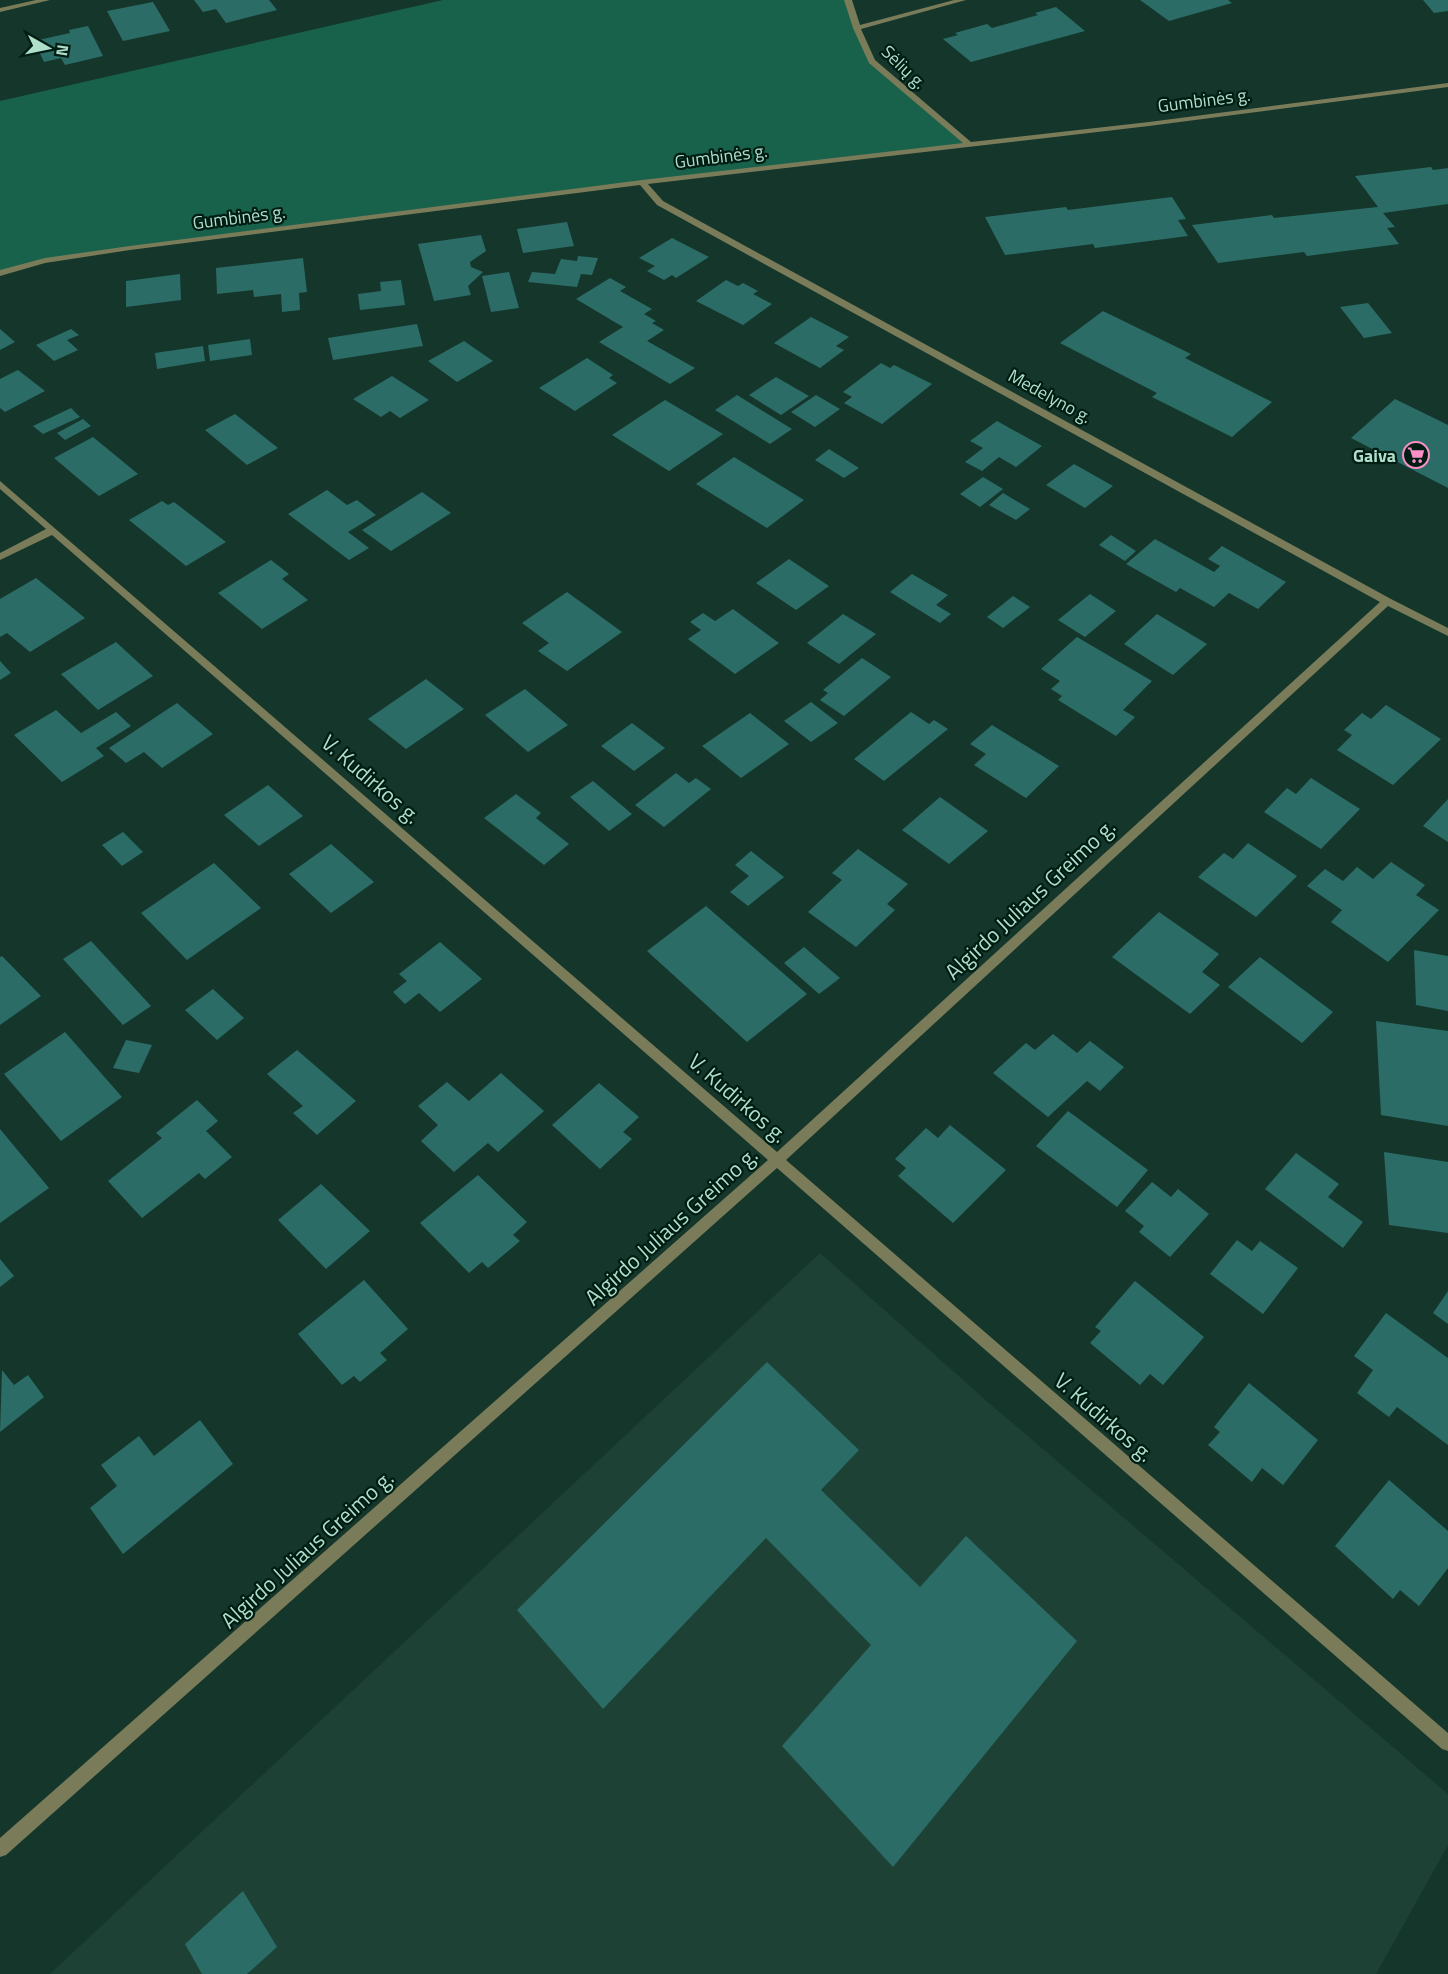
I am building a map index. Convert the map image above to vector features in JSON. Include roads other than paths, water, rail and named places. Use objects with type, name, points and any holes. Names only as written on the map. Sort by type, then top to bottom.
[{"type":"street","points":[[0,10],[46,0]]},
{"type":"street","points":[[848,0],[856,28]]},
{"type":"street","name":"Sėlių g.","points":[[962,0],[856,28],[872,61],[969,145]]},
{"type":"street","name":"Gumbinės g.","points":[[0,273],[45,261],[88,254],[642,182],[969,145],[1448,85]]},
{"type":"street","name":"Medelyno g.","points":[[642,182],[660,203],[1387,601],[1448,632]]},
{"type":"street","name":"V. Kudirkos g.","points":[[0,484],[1448,1743]]},
{"type":"street","points":[[0,557],[53,530]]},
{"type":"street","name":"Algirdo Juliaus Greimo g.","points":[[0,1849],[777,1160],[1387,601]]},
{"type":"place","name":"Gaiva","points":[[1416,455]]}]
